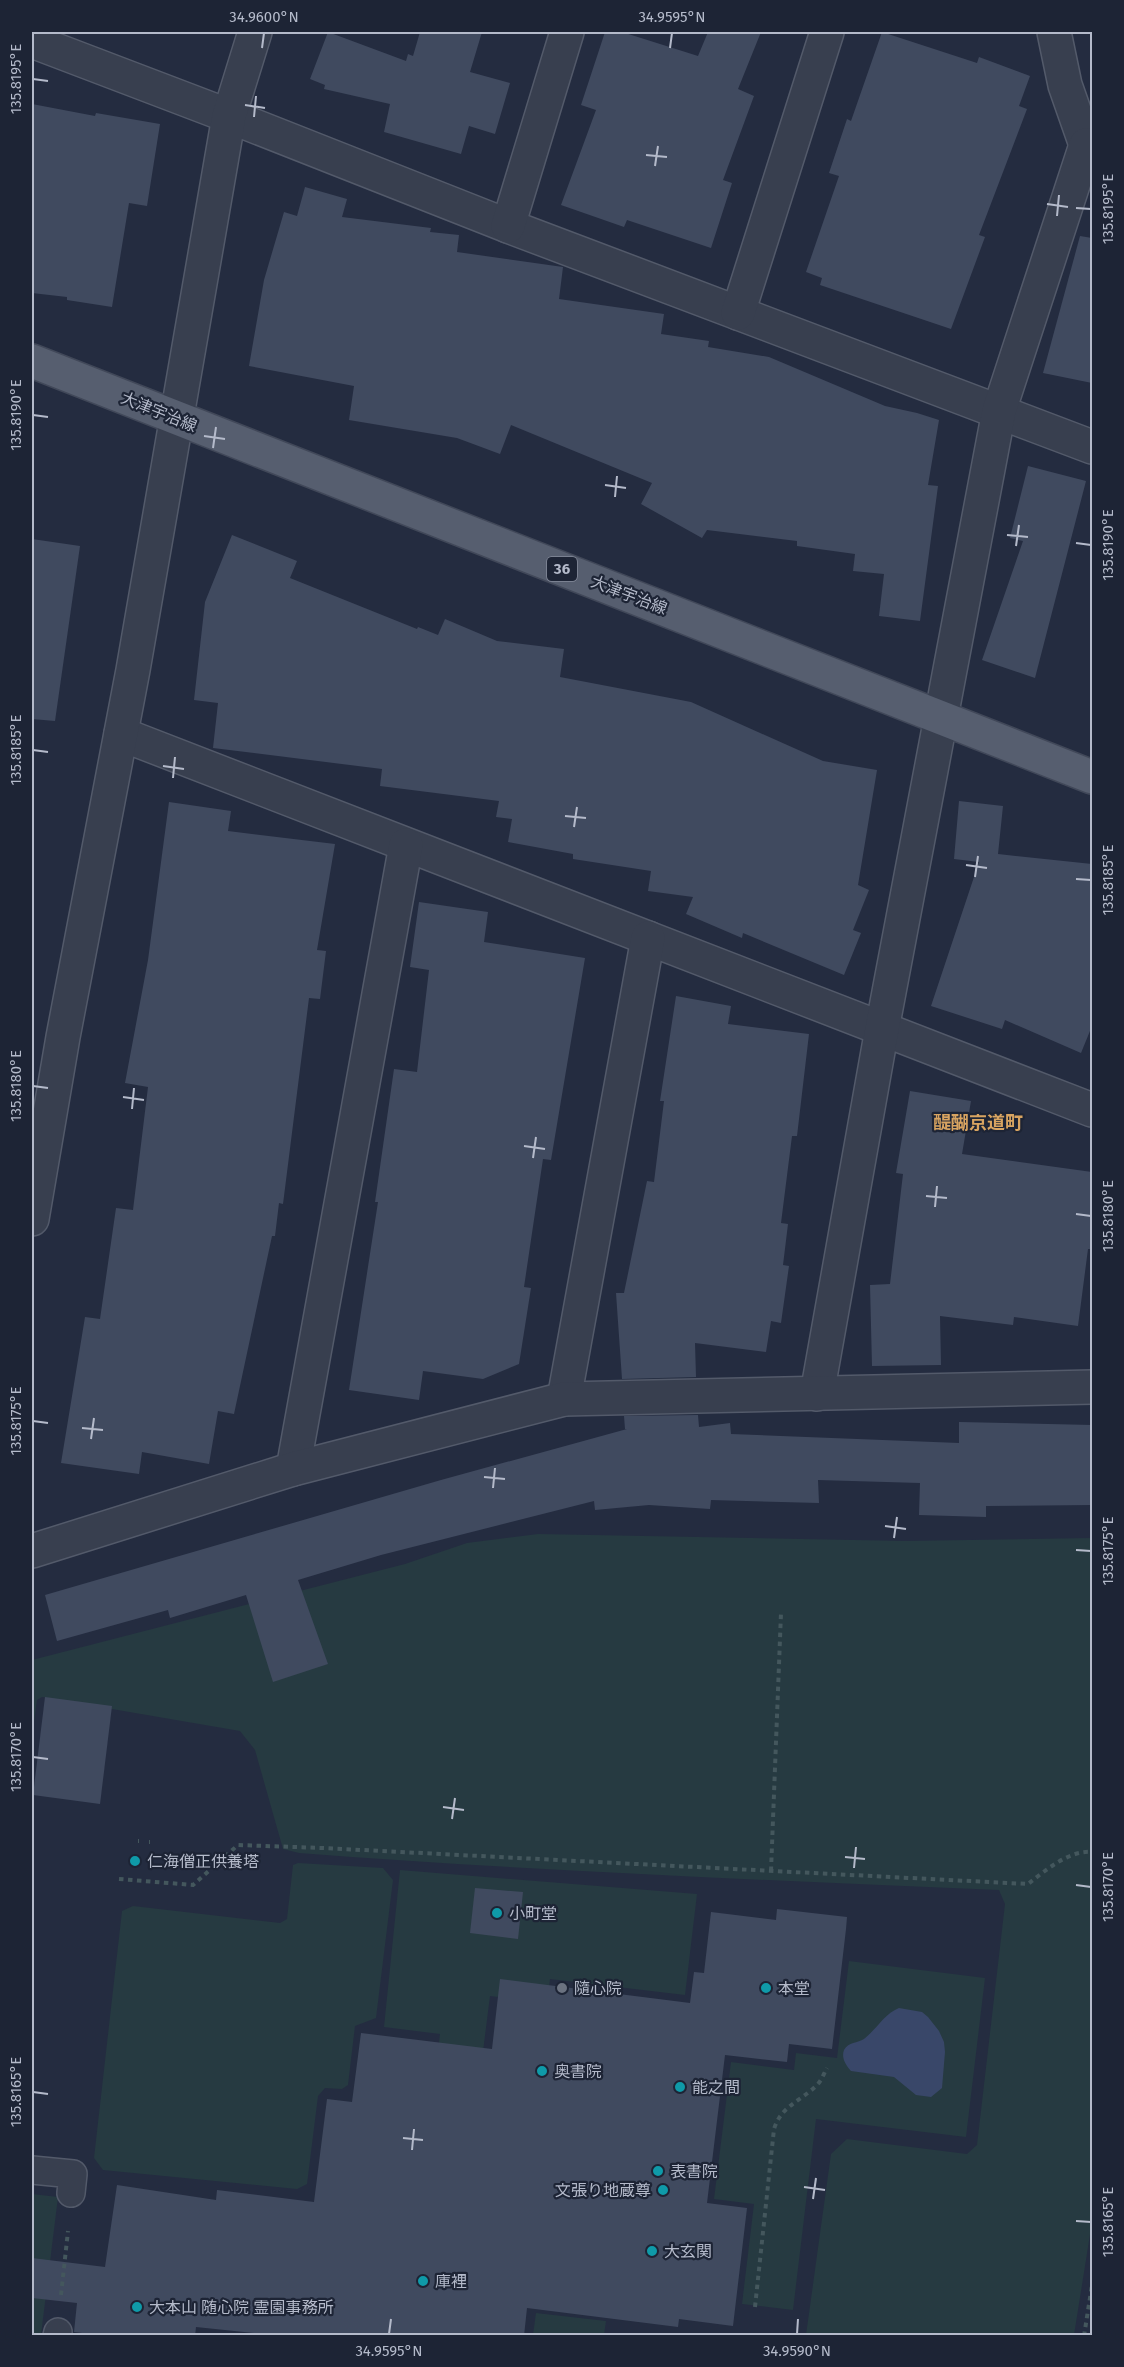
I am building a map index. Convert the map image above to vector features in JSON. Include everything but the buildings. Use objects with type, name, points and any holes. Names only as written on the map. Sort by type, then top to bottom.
[{"type":"main road","name":"大津宇治線","points":[[32,361],[1092,777]]},
{"type":"street","points":[[32,1219],[37,1147],[121,734],[229,116],[255,32]]},
{"type":"street","points":[[508,226],[567,32]]},
{"type":"street","points":[[738,313],[828,32]]},
{"type":"street","points":[[818,1394],[882,1029],[999,411],[1089,147],[1065,86],[1054,32]]},
{"type":"street","points":[[32,41],[508,226],[1092,447]]},
{"type":"street","points":[[121,734],[1092,1110]]},
{"type":"street","points":[[293,1469],[406,845]]},
{"type":"street","points":[[564,1399],[648,938]]},
{"type":"street","points":[[32,1551],[293,1469],[564,1399],[1092,1387]]},
{"type":"lane","points":[[32,2170],[73,2175],[71,2193]]},
{"type":"path","points":[[771,1871],[781,1613]]},
{"type":"path","points":[[119,1879],[193,1885],[238,1845],[1028,1884],[1049,1868],[1081,1851],[1092,1852]]},
{"type":"path","points":[[755,2307],[777,2117],[787,2106],[819,2083],[827,2068]]},
{"type":"path","points":[[57,2334],[71,2193]]},
{"type":"path","points":[[1084,2336],[1092,2285]]},
{"type":"shaded area","points":[[538,1534],[905,1541],[1092,1538],[1092,2222],[1074,2335],[806,2335],[831,2154],[847,2139],[967,2154],[977,2145],[1005,1904],[999,1890],[561,1870],[299,1853],[283,1849],[255,1750],[240,1731],[42,1697],[37,1700],[32,1737],[32,1660],[405,1564],[467,1543]]},
{"type":"shaded area","points":[[298,1863],[383,1868],[393,1880],[376,2018],[355,2026],[348,2085],[342,2089],[325,2088],[318,2096],[307,2184],[297,2189],[103,2170],[94,2158],[122,1911],[133,1906],[280,1923],[287,1919],[293,1865]]},
{"type":"shaded area","points":[[400,1870],[697,1894],[685,1995],[550,1979],[547,2003],[490,1996],[476,2107],[432,2102],[440,2034],[384,2027]]},
{"type":"shaded area","points":[[849,1961],[985,1978],[966,2137],[816,2119],[793,2310],[742,2304],[754,2204],[714,2199],[731,2062],[794,2070],[796,2053],[837,2058]]},
{"type":"shaded area","points":[[32,2194],[58,2197],[41,2335],[32,2336]]},
{"type":"shaded area","points":[[536,2313],[606,2321],[604,2335],[533,2335]]},
{"type":"water","points":[[899,2008],[922,2012],[939,2031],[944,2042],[942,2088],[931,2097],[916,2095],[894,2077],[851,2071],[844,2061],[843,2053],[846,2047],[864,2039],[889,2014]]},
{"type":"place","name":"仁海僧正供養塔","points":[[135,1861]]},
{"type":"place","name":"小町堂","points":[[497,1913]]},
{"type":"place","name":"隨心院","points":[[562,1988]]},
{"type":"place","name":"本堂","points":[[766,1988]]},
{"type":"place","name":"奥書院","points":[[542,2071]]},
{"type":"place","name":"能之間","points":[[680,2087]]},
{"type":"place","name":"表書院","points":[[658,2171]]},
{"type":"place","name":"文張り地蔵尊","points":[[663,2190]]},
{"type":"place","name":"大玄関","points":[[652,2251]]},
{"type":"place","name":"庫裡","points":[[423,2281]]},
{"type":"place","name":"大本山 随心院 霊園事務所","points":[[137,2307]]},
{"type":"district","name":"醍醐京道町","points":[[978,1123]]}]
